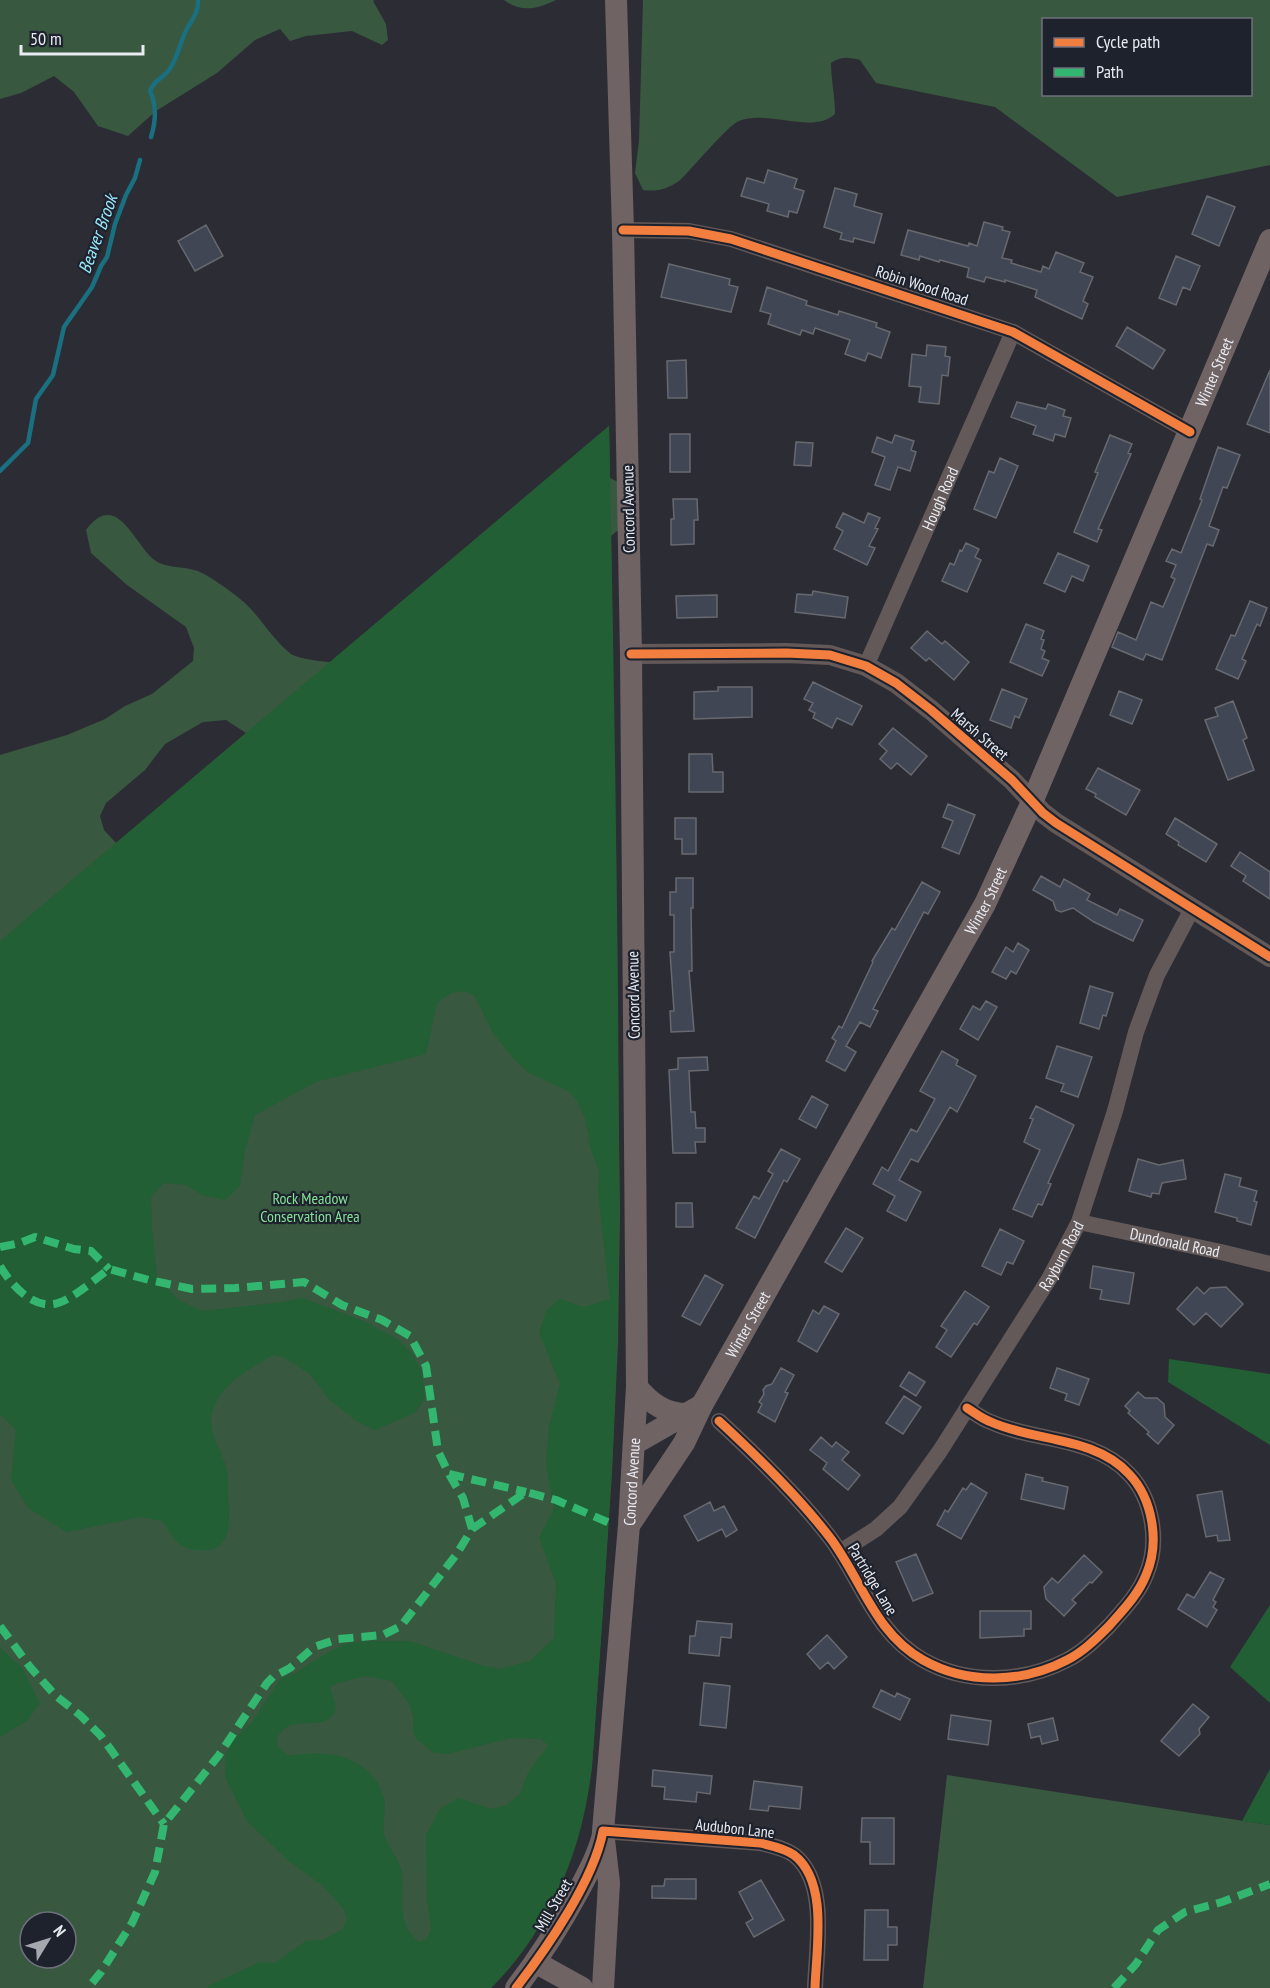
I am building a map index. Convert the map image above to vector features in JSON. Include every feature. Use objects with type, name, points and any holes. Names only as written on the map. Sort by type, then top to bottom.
[{"type":"main road","name":"Concord Avenue","points":[[603,1988],[609,1889],[603,1831],[629,1525],[637,1387],[631,654],[616,0]]},
{"type":"main road","name":"Winter Street","points":[[629,1525],[684,1443],[694,1409],[971,931],[1032,802],[1270,240]]},
{"type":"main road","points":[[637,1387],[663,1410],[674,1413],[694,1409]]},
{"type":"main road","points":[[634,1451],[694,1409]]},
{"type":"main road","points":[[634,1451],[663,1455],[684,1443]]},
{"type":"main road","name":"Mill Street","points":[[516,1988],[536,1962],[585,1879],[600,1846],[603,1831]]},
{"type":"main road","points":[[536,1962],[582,1988]]},
{"type":"street","name":"Robin Wood Road","points":[[623,230],[689,231],[731,239],[1013,332],[1190,432]]},
{"type":"street","name":"Hough Road","points":[[866,666],[1013,332]]},
{"type":"street","name":"Marsh Street","points":[[631,654],[830,655],[866,666],[896,683],[931,711],[1012,780],[1056,823],[1270,957]]},
{"type":"street","name":"Rayburn Road","points":[[840,1552],[876,1529],[900,1507],[967,1408],[1049,1279],[1079,1222],[1136,1032],[1157,975],[1192,909]]},
{"type":"street","name":"Dundonald Road","points":[[1079,1222],[1270,1264]]},
{"type":"street","name":"Partridge Lane","points":[[719,1421],[794,1496],[829,1537],[840,1552],[874,1613],[895,1639],[924,1660],[942,1669],[969,1677],[996,1678],[1023,1675],[1066,1660],[1083,1650],[1123,1611],[1138,1590],[1151,1563],[1152,1522],[1139,1485],[1122,1467],[1098,1452],[991,1423],[967,1408]]},
{"type":"street","name":"Audubon Lane","points":[[603,1831],[760,1843],[781,1848],[795,1856],[810,1876],[816,1896],[815,1988]]},
{"type":"green space","points":[[0,0],[375,0],[373,1],[386,24],[388,40],[382,45],[352,31],[306,36],[290,41],[280,29],[255,40],[217,73],[156,111],[128,136],[98,126],[74,92],[54,76],[21,93],[0,99]]},
{"type":"green space","points":[[504,0],[556,0],[543,6],[523,8]]},
{"type":"green space","points":[[643,0],[1270,0],[1270,165],[1117,197],[995,107],[876,83],[860,60],[842,58],[831,63],[835,114],[826,120],[802,122],[750,118],[739,121],[718,139],[679,181],[666,188],[653,191],[643,190],[635,173],[639,141]]},
{"type":"green space","name":"Rock Meadow Conservation Area","points":[[609,426],[610,478],[634,490],[634,517],[611,536],[620,1211],[618,1341],[612,1473],[592,1768],[579,1829],[560,1887],[546,1914],[531,1940],[491,1988],[0,1988],[0,755],[67,735],[105,719],[125,706],[152,694],[193,661],[194,648],[186,627],[127,585],[91,553],[86,530],[96,519],[106,515],[123,522],[157,562],[200,572],[210,577],[245,603],[291,654],[310,660],[330,662]],"holes":[[[226,720],[246,733],[116,843],[104,830],[100,816],[106,803],[145,770],[165,744],[203,722]]]},
{"type":"green space","points":[[609,426],[617,922],[618,1245],[614,1433],[594,1740],[584,1814],[561,1885],[550,1908],[523,1950],[491,1988],[208,1988],[260,1962],[275,1963],[306,1941],[323,1940],[343,1929],[347,1920],[344,1909],[322,1885],[290,1862],[247,1821],[225,1777],[226,1755],[233,1740],[252,1722],[281,1678],[297,1673],[344,1644],[366,1641],[410,1641],[481,1665],[500,1669],[530,1661],[554,1638],[556,1583],[539,1538],[554,1509],[546,1465],[549,1426],[560,1384],[539,1332],[546,1311],[560,1299],[584,1307],[610,1299],[598,1192],[599,1171],[591,1150],[585,1118],[576,1099],[568,1091],[529,1073],[513,1058],[493,1033],[474,995],[465,991],[451,993],[437,1003],[426,1054],[316,1082],[255,1115],[245,1150],[240,1186],[225,1200],[204,1196],[186,1185],[164,1183],[151,1197],[157,1276],[178,1300],[203,1311],[302,1298],[364,1321],[397,1339],[412,1353],[422,1372],[425,1398],[416,1412],[375,1430],[356,1421],[330,1400],[310,1374],[283,1357],[273,1355],[228,1385],[212,1413],[212,1428],[228,1477],[228,1529],[226,1538],[221,1544],[214,1549],[190,1549],[181,1545],[174,1538],[162,1521],[140,1517],[67,1532],[28,1508],[11,1480],[16,1430],[0,1414],[0,941]],"holes":[[[366,1676],[392,1681],[409,1703],[413,1717],[413,1732],[417,1740],[433,1752],[448,1754],[511,1738],[541,1739],[548,1745],[528,1773],[519,1795],[506,1805],[492,1809],[458,1798],[439,1810],[426,1835],[427,1898],[431,1929],[427,1939],[419,1942],[412,1935],[404,1918],[402,1873],[384,1835],[385,1803],[377,1783],[369,1772],[345,1758],[317,1753],[288,1756],[278,1746],[276,1740],[287,1727],[295,1724],[319,1723],[332,1716],[336,1707],[330,1688],[337,1683]]]},
{"type":"green space","points":[[1169,1359],[1270,1374],[1270,1445],[1168,1382]]},
{"type":"green space","points":[[1270,1605],[1270,1703],[1230,1667]]},
{"type":"green space","points":[[0,1648],[23,1669],[40,1703],[27,1721],[0,1737]]},
{"type":"green space","points":[[1270,1769],[1270,1825],[1242,1821]]},
{"type":"green space","points":[[947,1775],[1270,1825],[1270,1988],[923,1988]]},
{"type":"building","points":[[768,170],[797,179],[794,188],[804,191],[797,213],[789,211],[788,217],[767,211],[769,204],[741,196],[747,178],[764,183]]},
{"type":"building","points":[[835,188],[857,194],[854,206],[882,214],[874,243],[854,238],[853,242],[840,239],[842,233],[824,227]]},
{"type":"building","points":[[1207,196],[1235,207],[1219,246],[1192,234]]},
{"type":"building","points":[[984,222],[1003,227],[1002,230],[1010,232],[1002,258],[1012,260],[1011,263],[1041,272],[1043,266],[1049,269],[1056,252],[1084,263],[1080,272],[1093,277],[1083,301],[1088,304],[1082,319],[1035,297],[1037,290],[986,277],[984,282],[967,277],[969,268],[920,256],[919,260],[901,255],[908,230],[968,246],[969,243],[977,246]]},
{"type":"building","points":[[206,225],[223,256],[195,271],[178,241]]},
{"type":"building","points":[[1176,256],[1200,266],[1190,290],[1183,287],[1176,305],[1159,298]]},
{"type":"building","points":[[669,264],[730,279],[729,285],[738,287],[731,312],[661,297]]},
{"type":"building","points":[[767,287],[807,301],[806,305],[838,315],[839,311],[877,323],[876,327],[890,332],[881,358],[868,353],[865,361],[845,354],[850,340],[815,328],[813,334],[802,330],[800,335],[768,324],[771,314],[760,311]]},
{"type":"building","points":[[1127,327],[1165,350],[1153,369],[1116,346]]},
{"type":"building","points":[[927,345],[946,347],[945,356],[950,357],[948,376],[942,375],[939,404],[919,402],[921,387],[909,386],[912,354],[926,356]]},
{"type":"building","points":[[686,360],[687,398],[668,398],[667,361]]},
{"type":"building","points":[[1270,370],[1270,433],[1247,424]]},
{"type":"building","points":[[1017,402],[1046,409],[1048,404],[1065,410],[1063,416],[1071,418],[1065,437],[1055,434],[1053,441],[1033,434],[1036,426],[1011,417]]},
{"type":"building","points":[[670,434],[690,434],[690,472],[670,472]]},
{"type":"building","points":[[895,435],[914,441],[911,450],[916,452],[910,471],[898,467],[890,490],[875,485],[885,457],[872,452],[877,437],[892,443]]},
{"type":"building","points":[[1110,435],[1132,444],[1128,453],[1131,454],[1098,529],[1102,530],[1097,542],[1074,532],[1098,473],[1095,472]]},
{"type":"building","points":[[796,442],[813,443],[811,466],[794,465]]},
{"type":"building","points":[[1218,447],[1240,455],[1227,488],[1223,487],[1209,526],[1219,530],[1213,546],[1207,544],[1162,660],[1146,654],[1143,660],[1112,647],[1118,632],[1136,640],[1151,602],[1163,607],[1175,579],[1171,577],[1176,565],[1166,561],[1172,549],[1181,553],[1202,500],[1200,499]]},
{"type":"building","points":[[1000,458],[1018,466],[996,518],[974,509],[989,471],[994,473]]},
{"type":"building","points":[[673,499],[697,499],[698,520],[694,520],[694,544],[671,545],[671,519],[674,519]]},
{"type":"building","points":[[843,513],[864,523],[868,513],[880,518],[875,528],[878,529],[869,546],[875,548],[867,565],[834,549],[843,531],[836,527]]},
{"type":"building","points":[[966,543],[979,549],[975,557],[981,560],[967,592],[942,581],[950,563],[954,565],[960,550],[962,551]]},
{"type":"building","points":[[1058,553],[1089,566],[1083,581],[1072,576],[1065,592],[1044,583]]},
{"type":"building","points":[[813,591],[848,597],[845,618],[795,612],[797,594],[812,595]]},
{"type":"building","points":[[717,595],[717,617],[677,618],[676,596]]},
{"type":"building","points":[[1250,601],[1267,608],[1260,626],[1257,624],[1242,659],[1246,661],[1238,679],[1216,669],[1231,635],[1235,636]]},
{"type":"building","points":[[1026,624],[1044,631],[1041,649],[1045,651],[1042,658],[1049,661],[1042,676],[1010,662]]},
{"type":"building","points":[[927,631],[942,644],[945,641],[969,662],[954,680],[929,658],[926,661],[911,648]]},
{"type":"building","points":[[813,682],[862,706],[852,725],[837,718],[832,728],[813,718],[815,713],[809,710],[813,703],[804,699]]},
{"type":"building","points":[[718,687],[752,687],[752,717],[694,719],[694,692],[718,691]]},
{"type":"building","points":[[1002,689],[1027,699],[1019,718],[1015,716],[1011,728],[990,720]]},
{"type":"building","points":[[1119,691],[1142,700],[1132,724],[1110,715]]},
{"type":"building","points":[[1233,701],[1247,738],[1243,740],[1254,770],[1228,780],[1205,720],[1218,716],[1215,708]]},
{"type":"building","points":[[893,728],[927,756],[911,775],[897,763],[891,769],[880,759],[887,751],[879,744]]},
{"type":"building","points":[[689,754],[712,754],[713,772],[723,772],[723,792],[689,792]]},
{"type":"building","points":[[1098,768],[1140,790],[1126,815],[1095,797],[1096,794],[1086,789]]},
{"type":"building","points":[[948,804],[975,815],[959,854],[942,847],[953,821],[943,817]]},
{"type":"building","points":[[675,818],[696,818],[696,854],[682,854],[682,839],[675,839]]},
{"type":"building","points":[[1175,818],[1217,844],[1206,862],[1178,845],[1179,842],[1166,834]]},
{"type":"building","points":[[1240,852],[1270,872],[1270,899],[1243,881],[1246,876],[1231,866]]},
{"type":"building","points":[[1041,876],[1060,887],[1064,879],[1090,894],[1087,900],[1117,915],[1120,909],[1143,920],[1133,941],[1094,922],[1073,908],[1061,912],[1056,910],[1053,901],[1033,890]]},
{"type":"building","points":[[676,878],[693,878],[692,971],[689,971],[694,1031],[671,1032],[670,1011],[674,1011],[670,952],[674,952],[674,915],[670,915],[670,892],[676,892]]},
{"type":"building","points":[[922,882],[940,892],[928,914],[924,912],[873,1009],[878,1011],[870,1027],[860,1022],[846,1046],[856,1052],[845,1071],[826,1061],[836,1041],[832,1038],[839,1026],[842,1028],[872,961],[892,928],[895,930]]},
{"type":"building","points":[[1018,943],[1029,950],[1016,974],[1011,971],[1006,979],[992,972],[1006,947],[1013,952]]},
{"type":"building","points":[[1090,986],[1113,993],[1106,1016],[1103,1015],[1099,1029],[1080,1023]]},
{"type":"building","points":[[986,1001],[997,1007],[978,1040],[960,1029],[973,1006],[980,1010]]},
{"type":"building","points":[[1057,1046],[1092,1057],[1078,1097],[1061,1091],[1064,1084],[1046,1078]]},
{"type":"building","points":[[942,1051],[958,1060],[956,1065],[976,1076],[957,1112],[950,1107],[918,1162],[911,1159],[899,1180],[921,1192],[906,1221],[887,1211],[895,1196],[873,1184],[882,1167],[888,1171],[911,1129],[917,1132],[935,1099],[920,1091]]},
{"type":"building","points":[[707,1057],[708,1070],[689,1071],[691,1112],[695,1112],[696,1128],[705,1128],[705,1142],[695,1142],[696,1153],[673,1153],[669,1070],[678,1069],[678,1058]]},
{"type":"building","points":[[812,1096],[828,1105],[816,1128],[799,1119]]},
{"type":"building","points":[[1036,1106],[1074,1125],[1048,1183],[1051,1184],[1042,1205],[1038,1204],[1032,1217],[1013,1209],[1040,1150],[1024,1142],[1033,1119],[1030,1118]]},
{"type":"building","points":[[781,1149],[800,1159],[787,1182],[784,1180],[755,1238],[736,1228],[754,1196],[759,1199],[773,1174],[768,1171]]},
{"type":"building","points":[[1138,1159],[1159,1165],[1183,1160],[1186,1179],[1162,1183],[1159,1194],[1152,1193],[1151,1197],[1129,1191]]},
{"type":"building","points":[[1225,1174],[1241,1178],[1239,1186],[1257,1191],[1254,1201],[1257,1202],[1251,1225],[1237,1221],[1237,1218],[1215,1212]]},
{"type":"building","points":[[676,1203],[692,1203],[693,1227],[676,1227]]},
{"type":"building","points":[[846,1228],[863,1238],[842,1272],[825,1262]]},
{"type":"building","points":[[1000,1229],[1024,1241],[1013,1264],[1007,1262],[1001,1275],[982,1266]]},
{"type":"building","points":[[1093,1266],[1134,1273],[1129,1304],[1100,1299],[1102,1290],[1090,1288]]},
{"type":"building","points":[[705,1275],[723,1285],[700,1325],[682,1316]]},
{"type":"building","points":[[1197,1287],[1204,1294],[1210,1288],[1226,1287],[1243,1304],[1221,1327],[1206,1313],[1194,1325],[1177,1309]]},
{"type":"building","points":[[965,1291],[989,1307],[977,1325],[974,1323],[951,1357],[936,1347],[947,1330],[941,1326]]},
{"type":"building","points":[[824,1306],[839,1314],[817,1352],[798,1341],[813,1310],[819,1314]]},
{"type":"building","points":[[781,1368],[794,1375],[785,1392],[788,1393],[775,1422],[758,1412],[762,1404],[759,1402],[764,1394],[763,1390],[772,1384]]},
{"type":"building","points":[[1057,1368],[1089,1379],[1079,1405],[1065,1400],[1067,1394],[1050,1388]]},
{"type":"building","points":[[909,1372],[925,1382],[916,1396],[900,1386]]},
{"type":"building","points":[[1138,1392],[1145,1398],[1157,1398],[1164,1404],[1165,1417],[1174,1425],[1158,1444],[1147,1434],[1149,1432],[1128,1413],[1130,1411],[1125,1406]]},
{"type":"building","points":[[904,1396],[921,1407],[903,1434],[886,1423]]},
{"type":"building","points":[[821,1437],[832,1447],[836,1442],[849,1452],[842,1460],[860,1475],[848,1490],[823,1469],[827,1463],[810,1450]]},
{"type":"building","points":[[1026,1474],[1043,1478],[1042,1481],[1068,1487],[1064,1509],[1021,1499]]},
{"type":"building","points":[[971,1483],[987,1493],[961,1539],[937,1525],[945,1510],[948,1512],[963,1488],[966,1490]]},
{"type":"building","points":[[1222,1491],[1230,1540],[1218,1541],[1217,1535],[1206,1537],[1197,1495]]},
{"type":"building","points":[[710,1502],[714,1511],[724,1506],[737,1530],[726,1537],[722,1529],[698,1541],[684,1516]]},
{"type":"building","points":[[916,1554],[933,1593],[913,1601],[896,1562]]},
{"type":"building","points":[[1084,1555],[1102,1572],[1072,1600],[1076,1603],[1064,1616],[1046,1599],[1044,1587],[1052,1578],[1058,1583]]},
{"type":"building","points":[[1210,1572],[1224,1579],[1213,1600],[1216,1602],[1213,1607],[1217,1610],[1207,1627],[1178,1609],[1187,1594],[1194,1598]]},
{"type":"building","points":[[980,1611],[1031,1611],[1031,1629],[1024,1629],[1024,1636],[980,1638]]},
{"type":"building","points":[[697,1621],[732,1624],[731,1638],[721,1637],[719,1656],[689,1653],[690,1636],[695,1636]]},
{"type":"building","points":[[827,1635],[847,1657],[834,1669],[828,1662],[820,1669],[807,1654]]},
{"type":"building","points":[[704,1683],[730,1686],[726,1728],[700,1725]]},
{"type":"building","points":[[881,1690],[895,1697],[897,1693],[910,1699],[900,1720],[873,1707]]},
{"type":"building","points":[[1193,1704],[1209,1717],[1199,1729],[1200,1734],[1179,1756],[1161,1741]]},
{"type":"building","points":[[951,1715],[991,1721],[988,1745],[948,1739]]},
{"type":"building","points":[[1053,1718],[1058,1740],[1042,1744],[1040,1736],[1031,1738],[1028,1724]]},
{"type":"building","points":[[653,1770],[712,1776],[710,1794],[697,1792],[696,1802],[664,1799],[665,1787],[652,1786]]},
{"type":"building","points":[[754,1781],[802,1787],[800,1809],[769,1806],[768,1811],[750,1809]]},
{"type":"building","points":[[862,1818],[894,1818],[894,1864],[870,1864],[870,1842],[861,1842]]},
{"type":"building","points":[[665,1879],[696,1879],[696,1899],[652,1898],[652,1886],[664,1886]]},
{"type":"building","points":[[761,1880],[784,1920],[754,1937],[746,1923],[753,1919],[739,1892]]},
{"type":"building","points":[[865,1910],[888,1910],[888,1927],[897,1927],[897,1945],[888,1945],[888,1960],[864,1960]]},
{"type":"waterway","name":"Beaver Brook","points":[[151,137],[155,114],[150,91],[174,62],[186,30],[195,14],[198,0]]},
{"type":"waterway","name":"Beaver Brook","points":[[0,471],[28,443],[36,399],[53,375],[64,327],[92,287],[107,257],[115,224],[135,178],[140,160]]},
{"type":"marked path","points":[[0,1247],[35,1237],[74,1249],[91,1251],[109,1269]]},
{"type":"marked path","points":[[0,1266],[9,1280],[22,1293],[45,1304],[54,1304],[68,1299],[109,1269],[192,1289],[304,1282],[342,1305],[382,1320],[410,1336],[426,1366],[438,1451],[463,1498],[472,1529],[456,1555],[401,1626],[383,1635],[338,1639],[314,1647],[290,1668],[267,1683],[219,1755],[164,1824],[155,1872],[132,1923],[88,1988]]},
{"type":"marked path","points":[[449,1474],[526,1492]]},
{"type":"marked path","points":[[472,1529],[526,1492],[556,1500],[612,1524]]},
{"type":"marked path","points":[[0,1626],[30,1667],[55,1695],[101,1736],[164,1824]]},
{"type":"marked path","points":[[1114,1988],[1136,1964],[1158,1930],[1185,1912],[1222,1902],[1270,1884]]},
{"type":"cycle path","points":[[623,230],[689,231],[731,239],[1013,332],[1190,432]]},
{"type":"cycle path","points":[[631,654],[830,655],[866,666],[896,683],[931,710],[1012,780],[1043,813],[1056,823],[1270,957]]},
{"type":"cycle path","points":[[719,1421],[778,1478],[819,1523],[842,1555],[881,1621],[907,1649],[923,1660],[958,1674],[976,1677],[1014,1677],[1050,1668],[1073,1657],[1109,1626],[1134,1596],[1146,1575],[1153,1549],[1152,1522],[1144,1496],[1137,1484],[1115,1462],[1082,1446],[1008,1428],[985,1419],[967,1408]]},
{"type":"cycle path","points":[[516,1988],[555,1934],[580,1892],[598,1850],[603,1831],[760,1843],[794,1855],[805,1867],[816,1899],[818,1936],[815,1988]]}]
